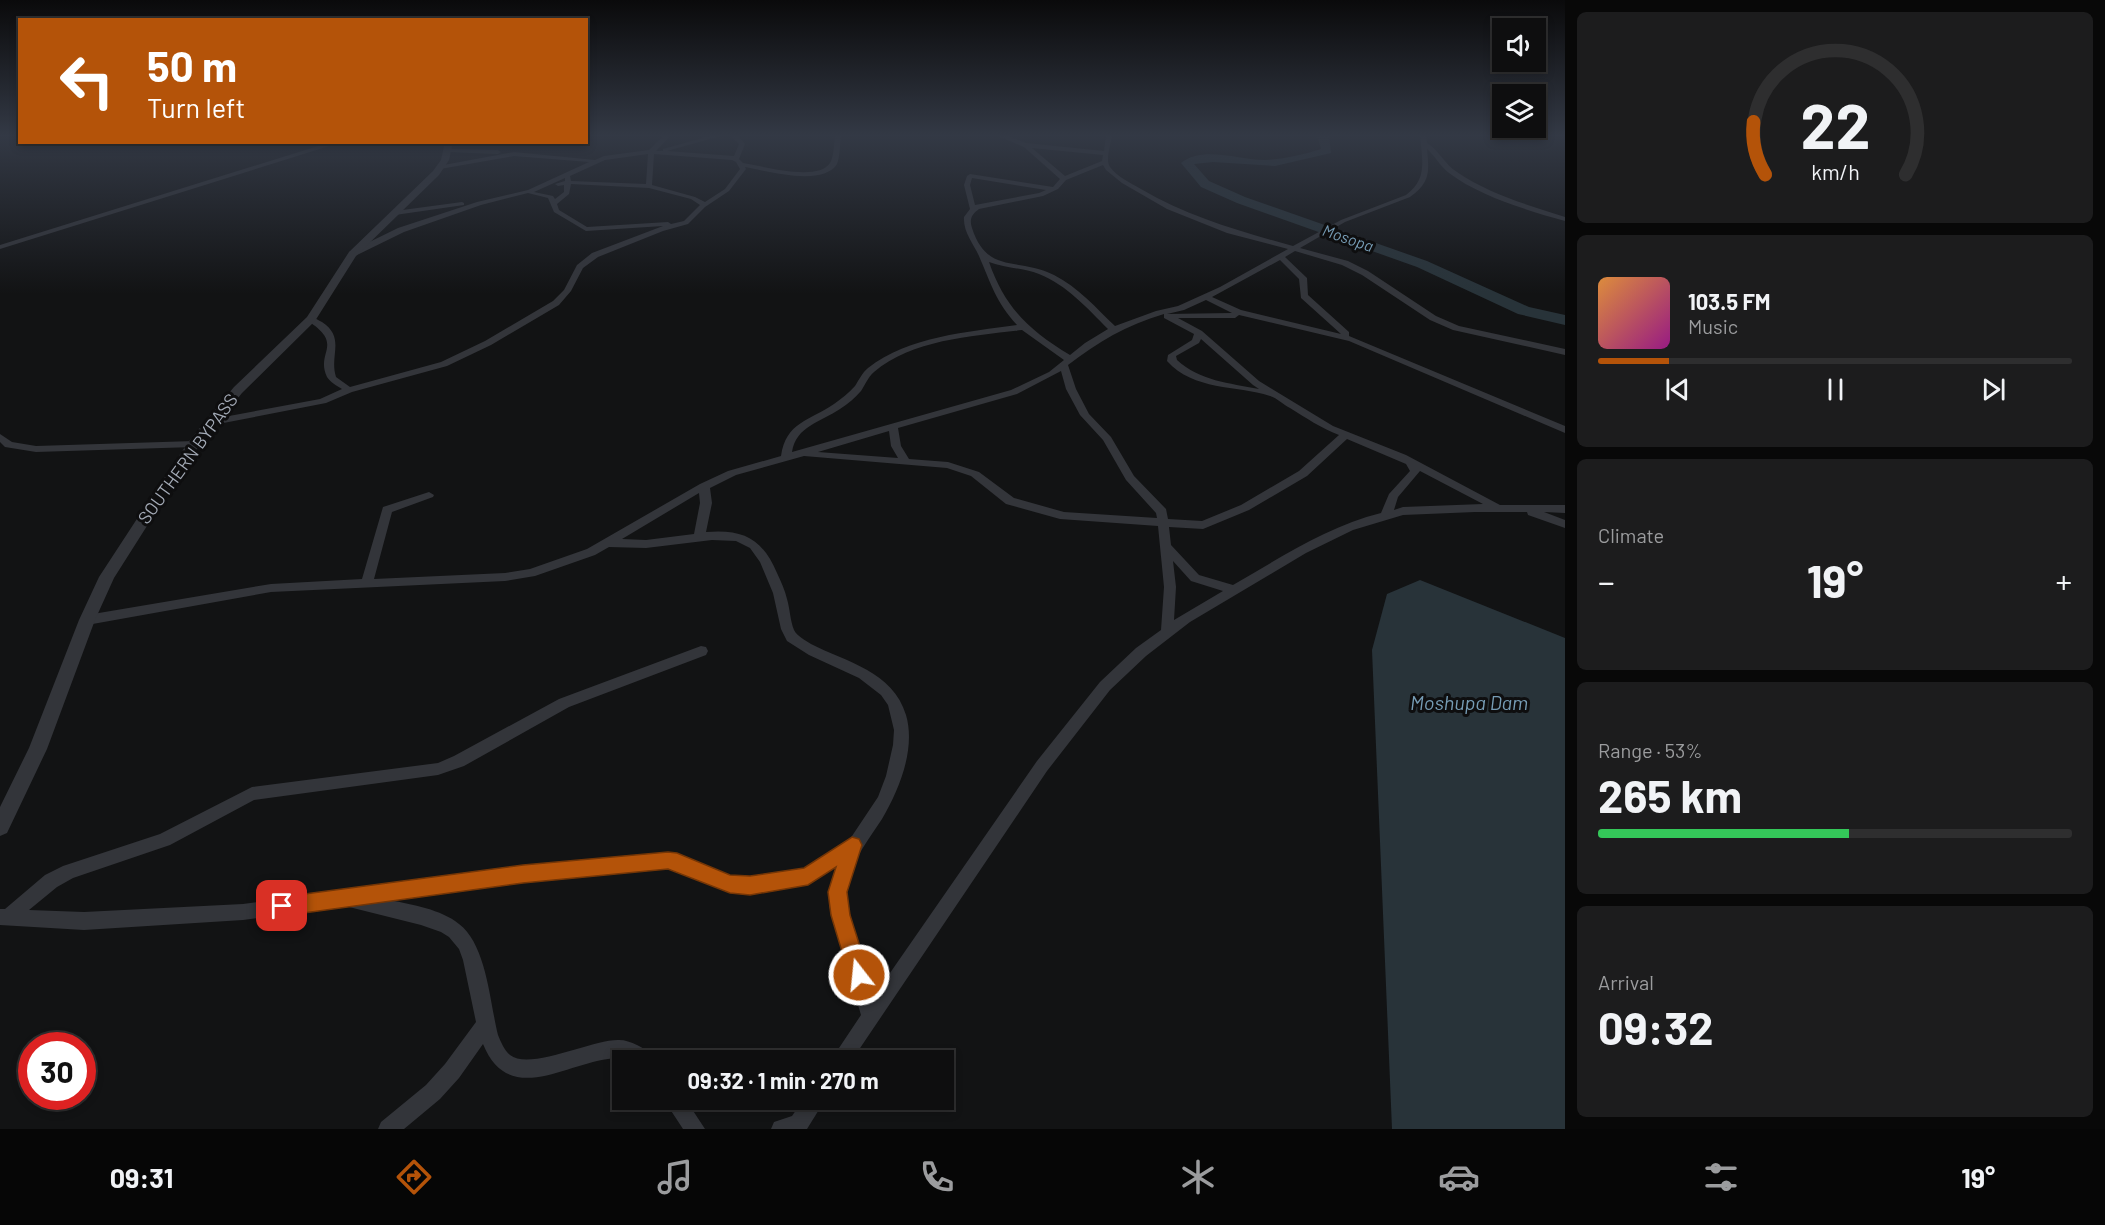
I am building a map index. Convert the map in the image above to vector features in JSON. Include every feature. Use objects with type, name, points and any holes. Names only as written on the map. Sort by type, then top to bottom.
[{"type":"street","points":[[0,247],[191,188]]},
{"type":"street","name":"SOUTHERN BYPASS","points":[[0,827],[38,749],[87,620],[117,559],[194,444],[249,378],[311,319],[352,254],[420,188]]},
{"type":"street","points":[[395,213],[484,202],[524,194],[539,188]]},
{"type":"street","points":[[554,203],[567,193],[567,188]]},
{"type":"street","points":[[655,188],[693,198],[705,205]]},
{"type":"street","points":[[213,422],[323,401],[349,390],[444,364],[506,335],[556,303],[567,291],[580,267],[595,255],[661,229],[686,223],[705,205],[729,188]]},
{"type":"street","points":[[968,188],[973,209],[968,219],[968,231],[983,255],[993,284],[1024,327],[1067,363],[1071,389],[1082,411],[1107,439],[1130,478],[1162,512],[1170,586],[1167,632]]},
{"type":"street","points":[[1045,188],[1053,189]]},
{"type":"street","points":[[1134,188],[1169,208],[1230,231],[1355,268],[1433,318],[1456,328],[1565,352]]},
{"type":"street","points":[[87,620],[271,588],[367,582],[484,579],[531,573],[567,562],[609,543],[704,486],[732,473],[1014,392],[1067,363],[1088,345],[1114,330],[1181,308],[1206,297],[1343,221],[1397,202],[1417,188]]},
{"type":"street","points":[[1485,188],[1565,219]]},
{"type":"street","points":[[973,209],[1041,195],[1053,189]]},
{"type":"street","points":[[524,194],[543,194],[551,197],[561,215],[586,229],[652,223],[675,226]]},
{"type":"street","points":[[352,254],[400,230],[484,202]]},
{"type":"street","points":[[983,255],[994,262],[1029,268],[1048,275],[1068,288],[1114,330]]},
{"type":"street","points":[[1280,256],[1303,278],[1302,292],[1312,305],[1352,339]]},
{"type":"street","points":[[1206,297],[1222,306],[1257,317],[1352,339],[1565,430]]},
{"type":"street","points":[[1163,314],[1257,317]]},
{"type":"street","points":[[1163,314],[1199,333],[1256,383],[1344,436],[1411,462],[1502,508]]},
{"type":"street","points":[[311,319],[321,324],[330,337],[333,355],[330,365],[332,378],[349,390]]},
{"type":"street","points":[[786,457],[787,444],[795,430],[835,408],[856,390],[871,370],[887,360],[952,337],[1024,327]]},
{"type":"street","points":[[1199,333],[1196,341],[1172,355],[1172,361],[1177,367],[1208,380],[1273,394]]},
{"type":"street","points":[[893,426],[896,446],[905,461]]},
{"type":"street","points":[[799,453],[948,465],[975,474],[1010,501],[1064,516],[1203,525],[1223,519],[1313,465],[1344,436]]},
{"type":"street","points":[[0,437],[9,445],[36,449],[194,444]]},
{"type":"street","points":[[1386,515],[1393,496],[1415,471],[1411,462]]},
{"type":"street","points":[[699,536],[706,503],[704,486]]},
{"type":"street","points":[[367,582],[387,510],[429,495]]},
{"type":"street","points":[[1522,509],[1565,524]]},
{"type":"street","points":[[848,1050],[1042,766],[1105,686],[1141,652],[1167,632],[1302,550],[1349,527],[1386,515],[1404,511],[1565,509]]},
{"type":"street","points":[[609,543],[645,544],[699,536],[737,537],[750,542],[760,551],[783,599],[786,629],[792,638],[845,663],[885,690],[896,704],[902,722],[897,761],[883,802],[852,845],[837,892],[840,915],[870,1017]]},
{"type":"street","points":[[1167,547],[1195,578],[1234,590]]},
{"type":"street","points":[[4,917],[51,881],[164,840],[252,794],[438,769],[459,761],[564,703],[701,651]]},
{"type":"street","points":[[4,917],[84,921],[243,912],[523,874],[668,861],[677,862],[730,884],[750,885],[808,876],[852,845]]},
{"type":"street","points":[[341,898],[431,920],[455,931],[467,949],[491,1043],[505,1062],[527,1068],[547,1066],[612,1050]]},
{"type":"street","points":[[388,1129],[433,1092],[452,1071],[487,1022]]},
{"type":"street","points":[[681,1110],[695,1129]]},
{"type":"street","points":[[791,1128],[806,1110]]},
{"type":"water","name":"Moshupa Dam","points":[[1420,580],[1565,638],[1565,1129],[1392,1129],[1372,650],[1387,594]]},
{"type":"waterway","name":"Mosopa","points":[[1213,188],[1241,200],[1422,264],[1524,311],[1565,320]]},
{"type":"route","points":[[282,906],[523,874],[668,861],[677,862],[730,884],[775,883],[808,876],[852,845],[842,870],[837,892],[840,915],[859,975]]}]
